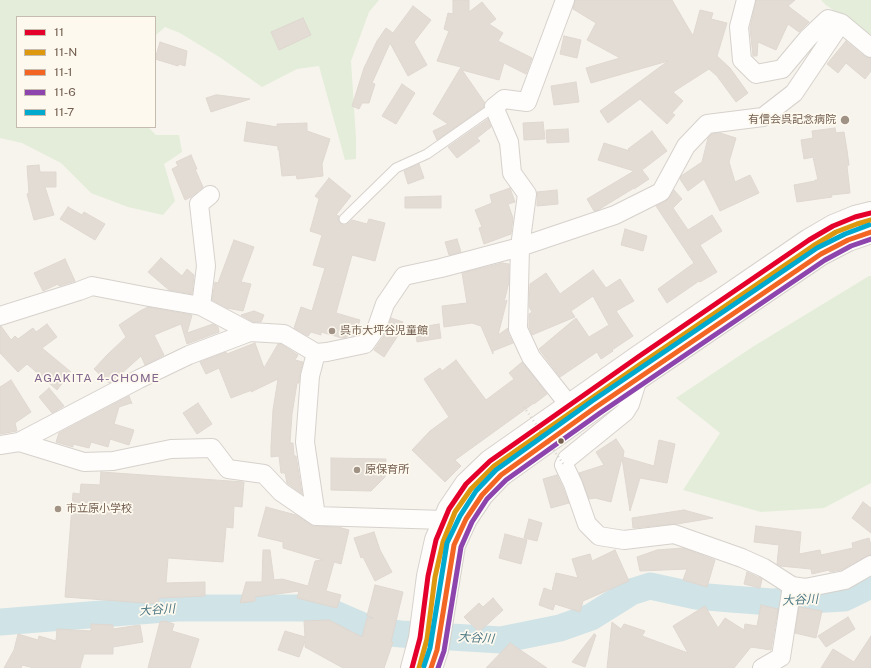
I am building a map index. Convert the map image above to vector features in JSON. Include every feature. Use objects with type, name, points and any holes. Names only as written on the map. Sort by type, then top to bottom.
[{"type":"street","points":[[565,0],[528,102],[504,98],[494,107],[509,142],[512,173],[527,194],[520,247],[518,329],[531,357],[569,405]]},
{"type":"street","points":[[746,0],[739,27],[742,60],[756,74],[782,69],[808,38],[828,19],[842,23],[871,48]]},
{"type":"street","points":[[0,445],[19,442],[139,379],[189,355],[250,332],[284,334],[316,353],[365,344],[377,327],[385,304],[404,276],[520,247],[615,215],[661,192],[686,146],[707,124],[763,117],[794,93],[842,23]]},
{"type":"street","points":[[201,306],[206,266],[199,204],[210,195]]},
{"type":"street","points":[[412,668],[420,638],[428,576],[436,540],[449,509],[466,484],[490,461],[809,240],[833,226],[855,217],[871,214]]},
{"type":"street","points":[[431,668],[437,650],[454,544],[466,519],[482,495],[501,475],[596,407],[821,254],[848,240],[871,232]]},
{"type":"street","points":[[0,316],[92,286],[201,306],[250,332]]},
{"type":"street","points":[[316,353],[310,376],[305,442],[316,516]]},
{"type":"street","points":[[638,378],[630,404],[625,412],[567,459],[564,465],[573,484],[587,524],[599,536],[624,540],[674,534],[742,558],[764,568],[792,586],[805,588],[845,580],[871,565]]},
{"type":"street","points":[[19,442],[84,462],[114,461],[171,449],[212,448],[228,469],[264,474],[281,492],[316,516],[444,520]]},
{"type":"street","points":[[762,668],[782,662],[792,586]]},
{"type":"street","points":[[425,635],[429,655],[426,668]]},
{"type":"lane","points":[[344,219],[396,168],[427,154],[494,107]]},
{"type":"path","points":[[524,407],[564,465]]},
{"type":"green space","points":[[0,0],[379,0],[369,12],[351,61],[356,159],[345,160],[319,66],[297,69],[262,87],[221,58],[180,33],[165,27],[156,35],[156,16],[16,16],[16,128],[149,128],[156,135],[179,135],[182,152],[164,164],[175,201],[163,215],[128,207],[91,193],[61,163],[22,143],[0,138]]},
{"type":"green space","points":[[821,0],[871,0],[871,37],[826,5]]},
{"type":"green space","points":[[871,276],[871,483],[824,508],[761,512],[683,490],[720,433],[676,398],[754,346]]},
{"type":"building","points":[[453,0],[469,0],[469,12],[482,2],[496,19],[489,24],[503,33],[498,41],[532,58],[526,74],[504,63],[499,80],[462,70],[485,103],[484,107],[437,140],[433,131],[448,124],[433,114],[461,67],[437,61],[449,31],[444,29],[448,13],[453,14]]},
{"type":"building","points":[[575,0],[672,0],[693,36],[700,10],[713,13],[711,19],[727,23],[717,56],[730,68],[748,93],[736,102],[717,76],[709,69],[673,92],[683,101],[672,113],[675,115],[667,124],[640,99],[608,123],[600,111],[668,61],[591,83],[586,68],[620,58],[587,40],[596,23],[573,9]]},
{"type":"building","points":[[756,0],[795,0],[788,6],[809,22],[799,32],[788,24],[776,50],[758,42],[757,56],[753,56],[750,28]]},
{"type":"building","points":[[413,6],[431,20],[414,42],[427,65],[408,76],[390,43],[372,83],[375,84],[369,103],[362,103],[359,109],[352,106],[364,68],[377,41],[386,28],[393,33]]},
{"type":"building","points":[[303,18],[311,35],[279,50],[271,32]]},
{"type":"building","points":[[564,36],[581,40],[577,58],[560,54]]},
{"type":"building","points":[[846,41],[864,56],[871,58],[871,71],[865,79],[846,63],[838,73],[827,64]]},
{"type":"building","points":[[160,42],[187,51],[185,66],[179,64],[178,66],[156,59]]},
{"type":"building","points":[[576,82],[579,102],[554,105],[551,86]]},
{"type":"building","points":[[402,84],[415,93],[396,124],[382,116]]},
{"type":"building","points":[[216,95],[250,99],[211,112],[206,98]]},
{"type":"building","points":[[488,119],[491,127],[477,138],[480,141],[457,158],[448,147]]},
{"type":"building","points":[[247,122],[277,127],[277,124],[307,123],[307,131],[330,139],[322,164],[323,176],[297,179],[296,175],[282,176],[278,146],[244,141]]},
{"type":"building","points":[[543,122],[545,139],[524,140],[523,123]]},
{"type":"building","points":[[835,128],[836,133],[844,132],[849,165],[847,166],[850,193],[831,195],[832,197],[797,202],[794,185],[818,180],[813,157],[804,159],[801,140],[813,138],[812,131]]},
{"type":"building","points":[[568,129],[569,142],[547,143],[546,130]]},
{"type":"building","points":[[652,131],[667,151],[642,170],[649,179],[594,211],[587,199],[634,171],[598,160],[604,143],[630,151],[628,149]]},
{"type":"building","points":[[720,133],[736,138],[729,162],[735,182],[750,175],[759,193],[720,211],[704,179],[688,191],[680,179],[681,176],[702,162],[708,138],[712,134]]},
{"type":"building","points":[[191,155],[203,187],[185,200],[172,169],[178,166],[176,162]]},
{"type":"building","points":[[419,164],[424,178],[408,184],[404,171]]},
{"type":"building","points":[[39,165],[40,172],[56,172],[56,187],[45,187],[54,215],[34,220],[27,194],[29,193],[27,166]]},
{"type":"building","points":[[329,178],[351,196],[336,215],[339,216],[338,220],[340,223],[346,225],[352,220],[367,224],[369,219],[385,223],[375,261],[352,255],[336,313],[360,320],[355,335],[352,336],[348,334],[347,337],[342,338],[321,332],[321,335],[311,332],[308,336],[294,328],[301,307],[312,311],[325,268],[313,265],[322,235],[310,231],[319,199],[315,196]]},
{"type":"building","points":[[510,188],[515,202],[508,204],[513,218],[511,234],[484,244],[479,228],[482,227],[475,210],[492,203],[490,195]]},
{"type":"building","points":[[557,190],[558,204],[537,206],[537,192]]},
{"type":"building","points":[[674,190],[682,199],[673,208],[688,230],[712,215],[722,231],[700,245],[717,272],[700,282],[699,281],[667,303],[658,289],[694,263],[656,206],[666,201]]},
{"type":"building","points":[[441,196],[441,208],[405,208],[405,197]]},
{"type":"building","points":[[68,207],[82,215],[84,212],[105,224],[95,240],[60,219]]},
{"type":"building","points":[[625,229],[647,236],[643,251],[621,245]]},
{"type":"building","points":[[457,239],[461,252],[449,255],[445,242]]},
{"type":"building","points":[[234,240],[254,247],[241,282],[251,284],[243,311],[227,308],[212,300],[215,282],[218,283]]},
{"type":"building","points":[[161,258],[182,276],[187,269],[194,275],[192,294],[169,290],[148,272]]},
{"type":"building","points":[[65,259],[75,281],[59,286],[58,284],[43,291],[34,273]]},
{"type":"building","points":[[502,263],[509,264],[509,282],[504,302],[507,300],[498,335],[508,328],[508,333],[513,343],[493,351],[493,354],[481,326],[472,323],[444,327],[442,306],[467,303],[462,273]]},
{"type":"building","points":[[593,270],[606,288],[620,279],[634,301],[616,311],[633,336],[601,359],[597,352],[560,377],[539,349],[576,318],[589,337],[609,325],[593,296],[571,311],[575,317],[532,335],[529,327],[529,314],[532,312],[529,307],[530,284],[546,273],[560,294]]},
{"type":"building","points":[[148,307],[192,315],[187,333],[213,324],[218,327],[219,332],[187,344],[181,324],[154,335],[164,355],[145,365],[141,356],[121,374],[122,376],[109,383],[94,369],[126,337],[119,325]]},
{"type":"building","points":[[254,311],[264,315],[261,322],[253,322],[241,315]]},
{"type":"building","points":[[391,318],[403,322],[399,334],[384,357],[374,350],[386,333]]},
{"type":"building","points":[[47,324],[57,337],[42,348],[71,372],[57,390],[27,364],[18,372],[0,353],[0,326],[11,340],[15,336],[18,339],[33,328],[36,332]]},
{"type":"building","points":[[439,324],[441,338],[417,342],[415,328]]},
{"type":"building","points":[[255,343],[264,368],[278,344],[281,344],[298,355],[295,360],[303,362],[299,383],[297,383],[292,414],[290,443],[293,443],[294,456],[296,456],[302,494],[287,483],[285,473],[281,473],[279,456],[271,457],[273,410],[278,379],[251,392],[252,390],[231,398],[219,368],[206,374],[200,362],[226,352],[227,354]]},
{"type":"building","points":[[456,360],[486,400],[514,379],[509,373],[522,362],[547,394],[455,460],[461,466],[445,482],[412,450],[430,431],[449,417],[424,379],[440,368],[442,371]]},
{"type":"building","points":[[11,380],[31,412],[15,423],[17,431],[0,434],[0,387]]},
{"type":"building","points":[[49,388],[64,406],[52,413],[39,397]]},
{"type":"building","points":[[129,396],[132,404],[119,407],[114,424],[134,430],[129,445],[110,439],[108,447],[91,442],[89,448],[73,444],[73,447],[56,442],[59,433]]},
{"type":"building","points":[[198,403],[212,424],[197,434],[183,413]]},
{"type":"building","points":[[616,439],[624,451],[623,457],[654,466],[659,440],[675,444],[667,483],[640,478],[630,511],[622,458],[611,502],[595,498],[589,499],[579,473],[604,465],[596,452]]},
{"type":"building","points":[[331,458],[386,459],[385,477],[371,491],[331,490]]},
{"type":"building","points":[[101,472],[244,482],[242,507],[234,506],[233,528],[226,527],[223,562],[168,558],[166,583],[205,582],[205,596],[159,598],[158,604],[65,597],[73,493],[80,494],[81,484],[100,485]]},
{"type":"building","points":[[557,475],[569,503],[551,508],[543,479]]},
{"type":"building","points":[[863,502],[871,508],[871,533],[852,518]]},
{"type":"building","points":[[266,507],[296,515],[313,526],[338,527],[349,530],[341,564],[334,562],[326,591],[341,595],[337,608],[297,598],[299,591],[255,597],[255,601],[240,603],[246,582],[262,582],[263,550],[270,550],[274,580],[282,579],[308,586],[315,561],[323,560],[283,548],[283,542],[258,536]]},
{"type":"building","points":[[684,510],[713,518],[677,524],[633,528],[632,518]]},
{"type":"building","points":[[529,519],[542,523],[537,541],[524,538]]},
{"type":"building","points":[[756,526],[801,532],[799,554],[820,550],[821,555],[853,548],[852,543],[869,538],[871,555],[866,556],[841,570],[830,572],[829,570],[812,574],[811,569],[780,566],[777,564],[779,545],[754,542]]},
{"type":"building","points":[[374,532],[380,550],[392,572],[375,581],[363,557],[361,558],[354,538]]},
{"type":"building","points":[[505,534],[527,540],[521,564],[499,558]]},
{"type":"building","points":[[683,548],[715,560],[707,587],[683,580],[687,569],[640,571],[637,557],[657,550]]},
{"type":"building","points":[[615,550],[629,581],[583,601],[580,612],[555,604],[553,610],[539,605],[544,588],[552,591],[556,573],[578,578],[572,559],[590,554],[592,561]]},
{"type":"building","points":[[747,572],[762,579],[760,588],[744,584]]},
{"type":"building","points":[[375,585],[403,592],[391,642],[393,642],[384,668],[343,668],[305,647],[305,641],[299,657],[278,650],[285,631],[305,637],[304,621],[329,620],[362,637],[367,618],[374,618],[367,616]]},
{"type":"building","points":[[493,598],[503,610],[479,632],[464,617],[479,603],[483,607]]},
{"type":"building","points":[[761,605],[778,609],[771,650],[751,647],[734,668],[607,668],[612,622],[621,629],[624,624],[645,631],[642,636],[688,653],[673,626],[705,606],[718,628],[725,618],[744,630],[745,624],[757,626]]},
{"type":"building","points":[[799,607],[822,611],[816,638],[795,633]]},
{"type":"building","points":[[848,617],[855,629],[826,647],[818,636]]},
{"type":"building","points":[[165,621],[174,624],[172,631],[199,639],[190,668],[148,668],[160,622]]},
{"type":"building","points":[[91,624],[113,625],[113,629],[140,625],[143,642],[113,647],[113,654],[84,654],[80,668],[34,668],[22,665],[21,668],[4,668],[14,650],[18,634],[38,640],[39,636],[56,641],[57,629],[91,631]]},
{"type":"building","points":[[594,634],[596,635],[585,667],[572,662]]},
{"type":"building","points":[[871,636],[871,668],[821,668],[833,649],[854,662]]},
{"type":"building","points":[[510,643],[547,668],[486,668]]},
{"type":"waterway","name":"大谷川","points":[[0,622],[177,608],[321,608],[374,631],[501,640],[560,628],[591,617],[631,592],[650,586],[696,596],[772,602],[844,598],[871,585]]},
{"type":"transit line","name":"11","points":[[412,668],[420,638],[428,576],[436,540],[449,509],[466,484],[490,461],[638,357],[809,240],[833,226],[855,217],[871,213]]},
{"type":"transit line","name":"11-N","points":[[419,668],[427,639],[435,577],[443,542],[455,512],[471,489],[494,466],[813,246],[836,232],[871,220]]},
{"type":"transit line","name":"11-7","points":[[424,666],[430,648],[447,543],[460,516],[476,491],[496,470],[592,401],[817,248],[845,234],[869,225]]},
{"type":"transit line","name":"11-1","points":[[431,668],[437,650],[454,545],[466,519],[482,495],[501,475],[596,407],[821,254],[848,240],[871,232]]},
{"type":"transit line","name":"11-6","points":[[438,668],[444,651],[461,547],[472,522],[487,499],[506,480],[600,413],[825,260],[851,246],[871,239]]},
{"type":"place","name":"有信会呉記念病院","points":[[845,120]]},
{"type":"place","name":"呉市大坪谷児童館","points":[[332,331]]},
{"type":"place","name":"原保育所","points":[[357,470]]},
{"type":"place","name":"市立原小学校","points":[[58,509]]},
{"type":"district","name":"AGAKITA 4-CHOME","points":[[97,378]]}]
